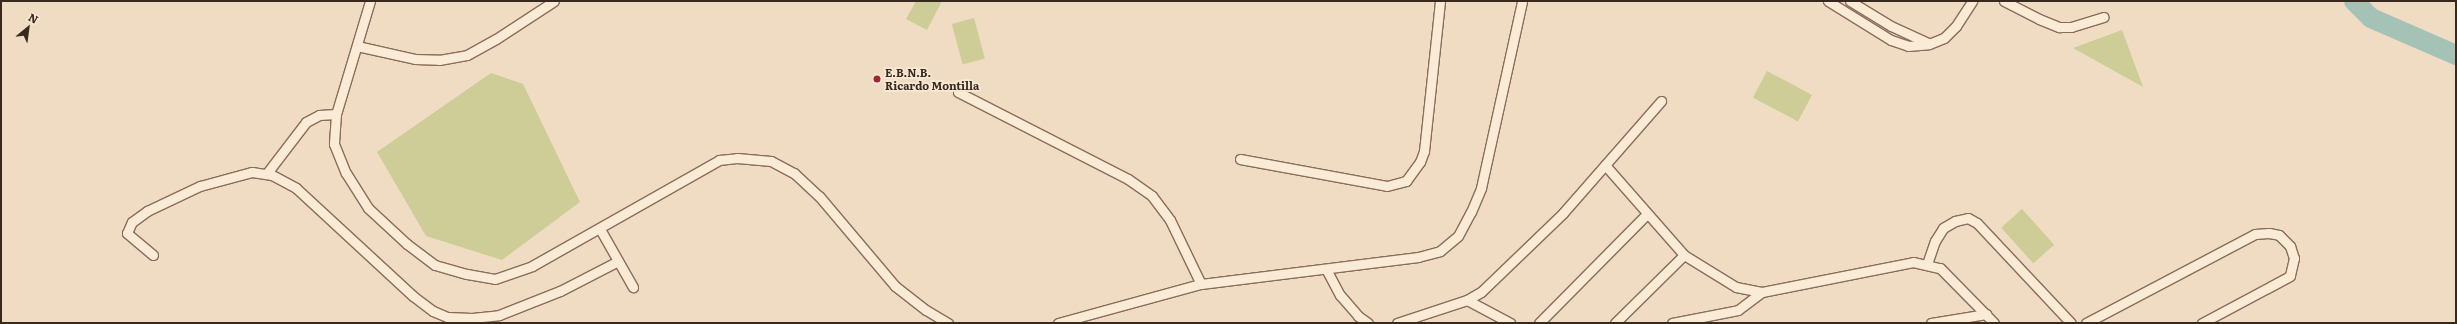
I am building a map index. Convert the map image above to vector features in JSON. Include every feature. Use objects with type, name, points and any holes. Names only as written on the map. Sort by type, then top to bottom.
[{"type":"street","points":[[370,1],[336,114],[334,144],[346,173],[368,208],[407,244],[435,265],[467,274],[494,279],[532,266],[600,229],[719,160],[737,158],[771,161],[794,173],[819,196],[895,286],[926,310],[948,323]]},
{"type":"street","points":[[357,46],[415,59],[439,60],[467,55],[496,39],[554,1]]},
{"type":"street","points":[[1240,159],[1387,186],[1406,181],[1420,162],[1424,151],[1440,1]]},
{"type":"street","points":[[1058,323],[1201,284],[1418,257],[1440,251],[1458,236],[1471,212],[1481,188],[1522,1]]},
{"type":"street","points":[[1828,1],[1891,40],[1908,46],[1929,44],[1944,38],[1956,26],[1972,1]]},
{"type":"street","points":[[1850,1],[1891,26],[1929,44]]},
{"type":"street","points":[[2004,1],[2025,13],[2059,27],[2071,27],[2104,17]]},
{"type":"street","points":[[958,92],[1128,179],[1152,196],[1170,220],[1201,284]]},
{"type":"street","points":[[1397,323],[1467,300],[1481,292],[1563,213],[1661,101]]},
{"type":"street","points":[[267,173],[306,122],[319,115],[336,114]]},
{"type":"street","points":[[1604,165],[1684,255],[1736,287],[1762,292],[1913,262],[1940,268],[1994,323]]},
{"type":"street","points":[[153,255],[128,233],[132,222],[147,211],[200,186],[252,172],[267,173],[283,179],[296,188],[413,296],[433,311],[447,317],[500,319],[560,291],[618,261]]},
{"type":"street","points":[[1539,323],[1647,214]]},
{"type":"street","points":[[1927,264],[1935,241],[1943,228],[1955,221],[1968,218],[1977,223],[2072,323]]},
{"type":"street","points":[[600,229],[633,287]]},
{"type":"street","points":[[2086,323],[2255,234],[2269,233],[2279,235],[2290,246],[2294,258],[2290,276],[2202,323]]},
{"type":"street","points":[[1615,323],[1684,255]]},
{"type":"street","points":[[1326,269],[1340,295],[1358,316],[1368,323]]},
{"type":"street","points":[[1672,323],[1738,310],[1762,292]]},
{"type":"street","points":[[1467,300],[1510,323]]},
{"type":"street","points":[[1931,323],[1986,314]]},
{"type":"shaded area","points":[[916,1],[942,1],[927,30],[906,19]]},
{"type":"shaded area","points":[[974,18],[985,59],[963,65],[952,24]]},
{"type":"shaded area","points":[[2122,30],[2143,87],[2073,48]]},
{"type":"shaded area","points":[[1767,71],[1812,95],[1798,121],[1753,97]]},
{"type":"shaded area","points":[[491,73],[523,84],[580,202],[502,260],[426,236],[377,152]]},
{"type":"shaded area","points":[[2022,209],[2054,245],[2033,263],[2001,228]]},
{"type":"waterway","points":[[2354,1],[2371,18],[2456,55]]},
{"type":"place","name":"E.B.N.B. Ricardo Montilla","points":[[877,79]]}]
